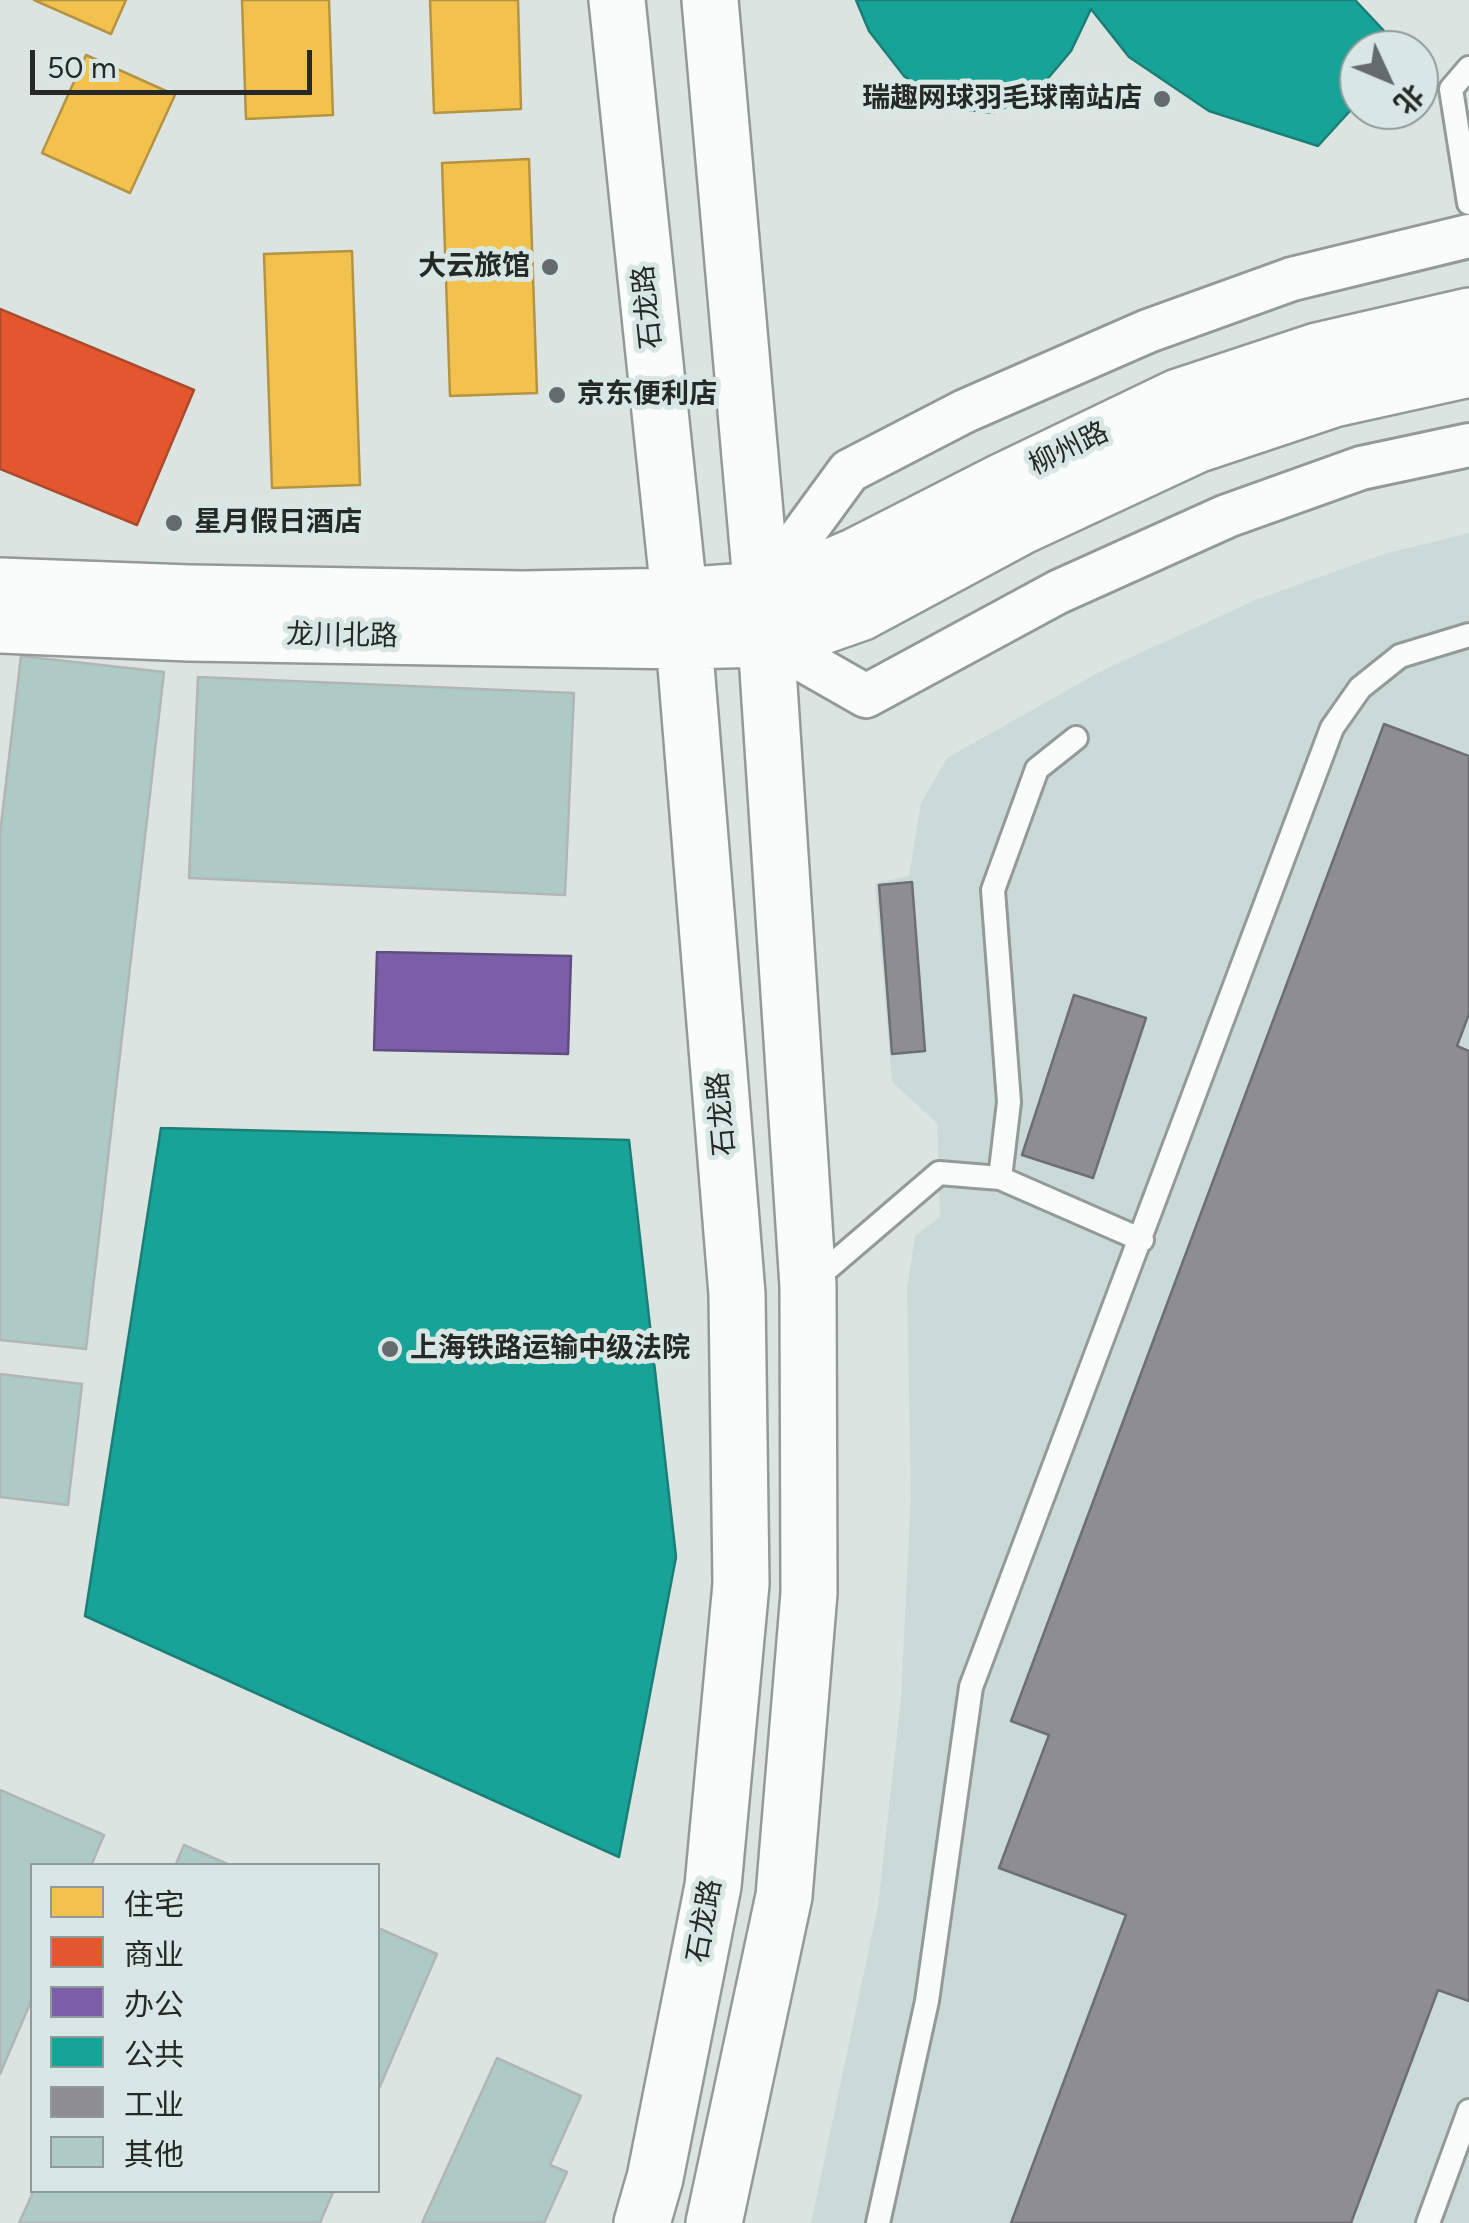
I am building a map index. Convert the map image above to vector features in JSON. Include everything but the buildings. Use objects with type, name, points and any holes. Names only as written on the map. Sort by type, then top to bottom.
[{"type":"main road","name":"石龙路","points":[[617,0],[681,619],[737,1294],[740,1584],[713,1886],[656,2178],[642,2223]]},
{"type":"main road","points":[[710,0],[764,614],[808,1286],[809,1592],[784,1896],[714,2223]]},
{"type":"main road","name":"柳州路","points":[[764,614],[806,577],[1178,397],[1316,351],[1469,316]]},
{"type":"main road","name":"柳州路","points":[[681,619],[764,614],[814,629],[860,614],[1022,526],[1196,445],[1334,399],[1469,369]]},
{"type":"main road","name":"龙川北路","points":[[0,586],[484,599],[681,619]]},
{"type":"main road","name":"龙川北路","points":[[0,625],[188,633],[681,619]]},
{"type":"street","points":[[1469,236],[1292,279],[1148,330],[965,412],[849,471],[764,614],[866,696],[1058,592],[1227,516],[1361,468],[1469,445]]},
{"type":"lane","points":[[1469,68],[1450,88],[1469,203]]},
{"type":"lane","points":[[878,2223],[926,2001],[971,1687],[1332,728],[1360,688],[1400,656],[1437,643],[1469,639]]},
{"type":"lane","points":[[1000,1178],[1009,1102],[993,890],[1037,768],[1076,738]]},
{"type":"lane","points":[[808,1286],[939,1173],[1000,1178],[1142,1240]]},
{"type":"lane","points":[[1428,2223],[1469,2111]]},
{"type":"shaded area","points":[[1469,533],[1469,2223],[811,2223],[878,1906],[901,1698],[911,1494],[907,1289],[915,1236],[940,1217],[937,1123],[892,1082],[875,883],[909,876],[921,803],[947,758],[1103,670],[1258,599],[1384,554]]},
{"type":"place","name":"瑞趣网球羽毛球南站店","points":[[1162,99]]},
{"type":"place","name":"大云旅馆","points":[[550,267]]},
{"type":"place","name":"京东便利店","points":[[557,395]]},
{"type":"place","name":"星月假日酒店","points":[[174,523]]},
{"type":"place","name":"上海铁路运输中级法院","points":[[390,1349]]}]
